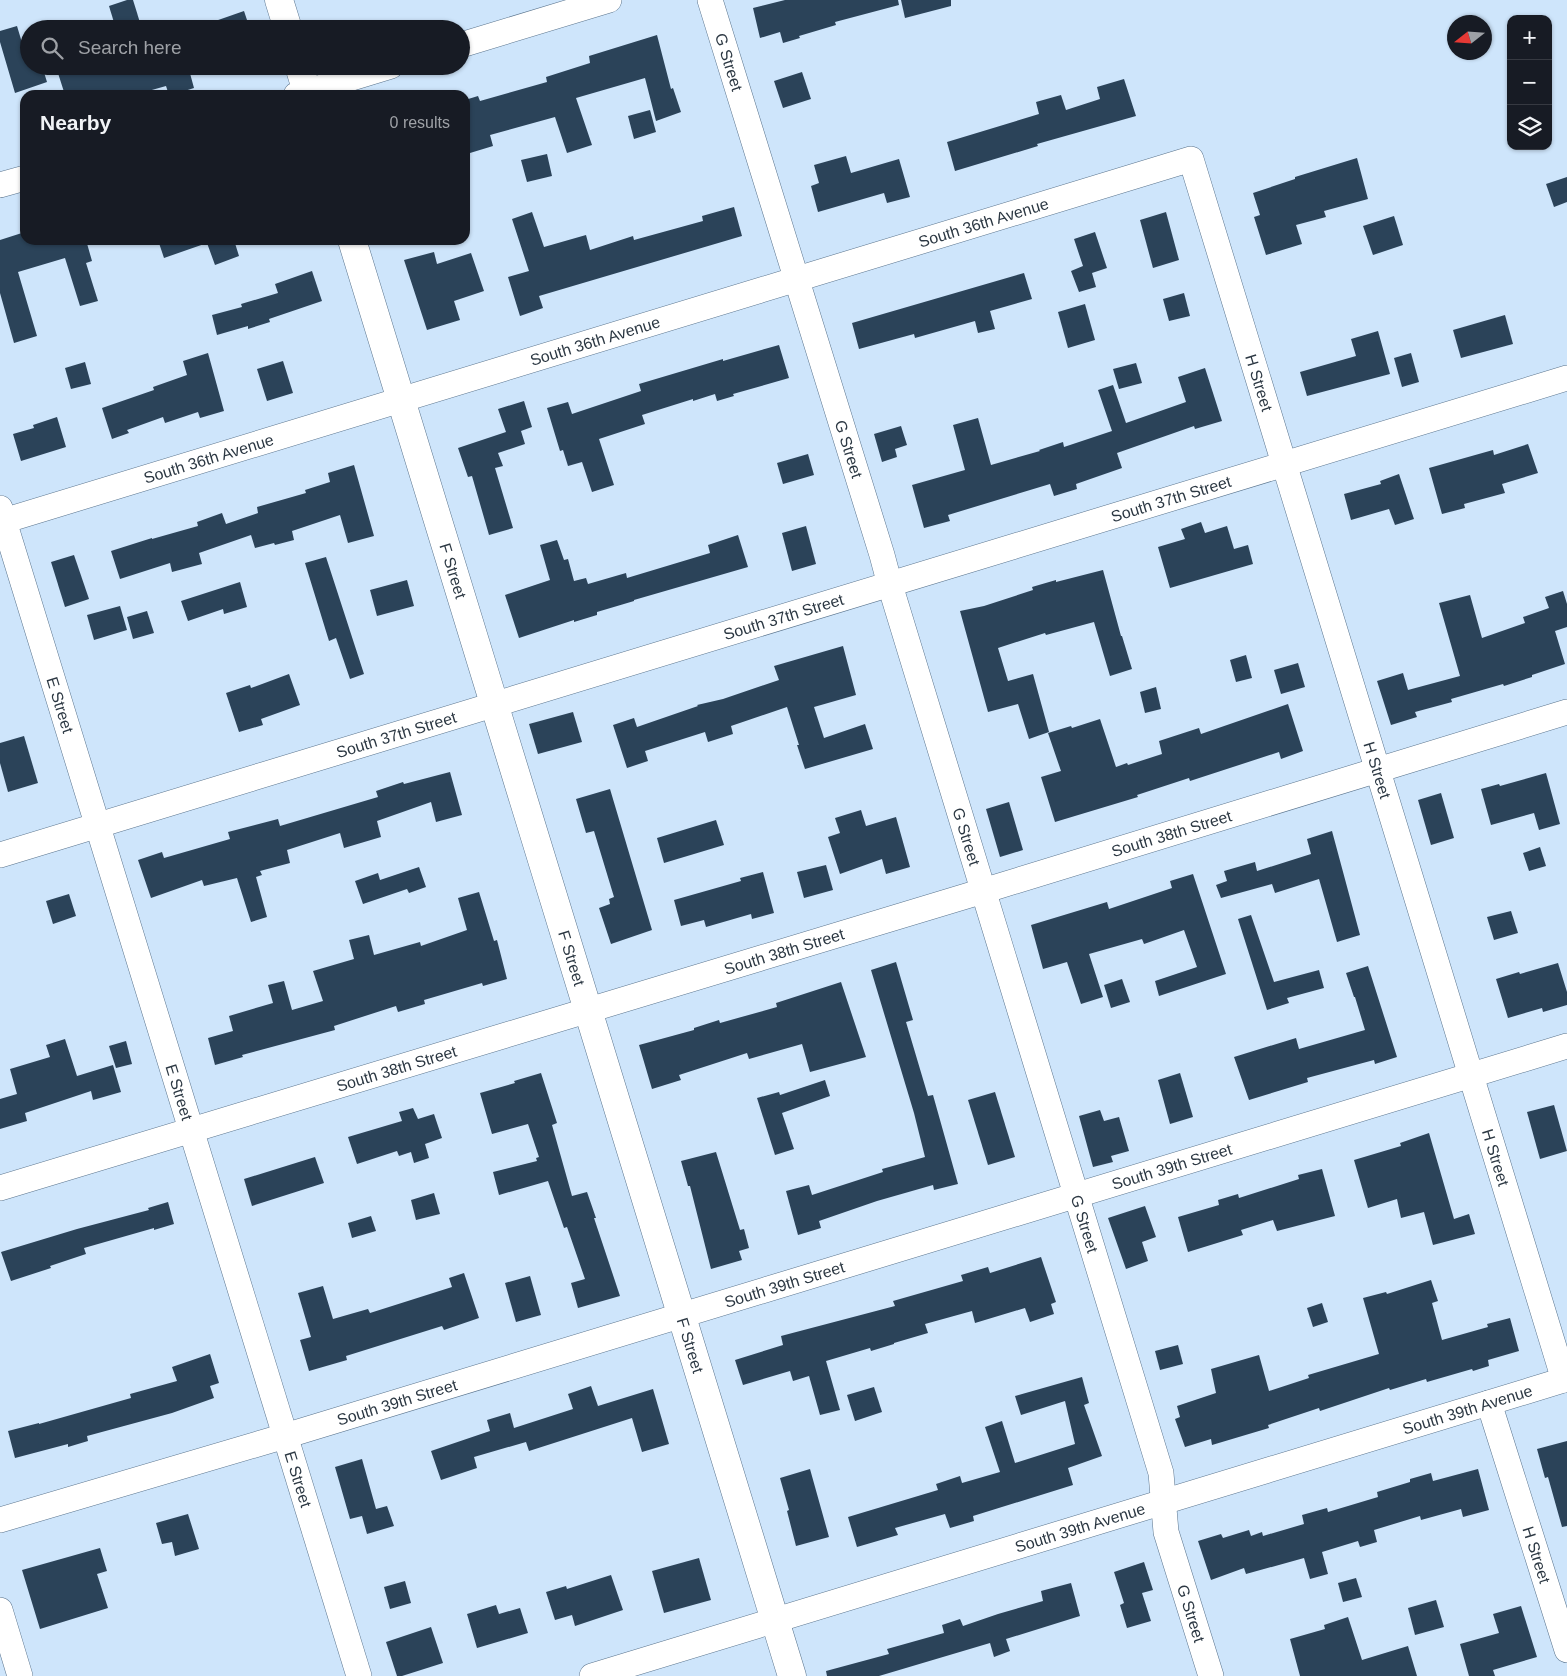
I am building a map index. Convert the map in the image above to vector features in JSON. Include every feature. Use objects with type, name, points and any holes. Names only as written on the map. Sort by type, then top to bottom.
[{"type":"main road","points":[[279,0],[285,20]]},
{"type":"main road","points":[[301,75],[303,90]]},
{"type":"main road","name":"F Street","points":[[354,245],[792,1676]]},
{"type":"street","points":[[470,42],[609,0]]},
{"type":"street","name":"G Street","points":[[710,0],[882,555],[1161,1473],[1166,1532],[1211,1676]]},
{"type":"street","points":[[316,90],[363,75]]},
{"type":"street","name":"South 36th Avenue","points":[[1,517],[401,400],[1191,159]]},
{"type":"street","name":"H Street","points":[[1191,159],[1566,1380]]},
{"type":"street","points":[[0,185],[20,179]]},
{"type":"street","name":"South 37th Street","points":[[0,855],[1567,378]]},
{"type":"street","name":"E Street","points":[[1,517],[359,1676]]},
{"type":"street","name":"South 38th Street","points":[[0,1188],[983,891],[1567,712]]},
{"type":"street","name":"South 39th Street","points":[[0,1520],[681,1316],[1567,1046]]},
{"type":"street","name":"South 39th Avenue","points":[[592,1676],[1566,1380]]},
{"type":"street","name":"H Street","points":[[1489,1403],[1567,1650]]},
{"type":"street","points":[[0,1610],[20,1676]]},
{"type":"building","points":[[133,0],[139,20],[113,20],[109,6]]},
{"type":"building","points":[[785,0],[898,0],[899,5],[835,22],[836,25],[783,43],[780,32],[760,38],[753,8]]},
{"type":"building","points":[[901,0],[951,0],[951,6],[905,18]]},
{"type":"building","points":[[244,11],[247,20],[218,20]]},
{"type":"building","points":[[17,26],[20,36],[20,75],[45,75],[47,82],[15,93],[0,42],[0,31]]},
{"type":"building","points":[[657,35],[671,89],[673,88],[681,112],[656,121],[645,78],[576,98],[592,145],[567,153],[555,117],[490,135],[493,146],[470,153],[470,98],[478,96],[480,101],[547,82],[546,77],[590,63],[589,56]]},
{"type":"building","points":[[802,72],[811,99],[783,108],[774,81]]},
{"type":"building","points":[[59,75],[190,75],[194,88],[188,90],[167,90],[166,86],[152,90],[63,90]]},
{"type":"building","points":[[1124,79],[1136,116],[1037,144],[1038,146],[955,171],[947,142],[1039,114],[1036,102],[1061,95],[1066,110],[1100,99],[1097,87]]},
{"type":"building","points":[[650,110],[656,132],[634,139],[628,116]]},
{"type":"building","points":[[547,154],[552,176],[527,182],[521,160]]},
{"type":"building","points":[[846,156],[851,173],[899,159],[910,197],[887,203],[884,193],[818,212],[811,186],[819,183],[814,165]]},
{"type":"building","points":[[1357,158],[1368,199],[1324,211],[1326,217],[1296,225],[1302,244],[1266,255],[1254,217],[1260,215],[1253,193],[1295,179],[1295,177]]},
{"type":"building","points":[[1567,177],[1567,202],[1554,207],[1546,184]]},
{"type":"building","points":[[734,207],[742,236],[539,296],[543,308],[520,316],[508,277],[529,271],[512,219],[532,212],[544,247],[586,235],[590,250],[633,236],[634,240],[703,221],[702,216]]},
{"type":"building","points":[[1166,212],[1179,260],[1153,268],[1140,220]]},
{"type":"building","points":[[1394,216],[1403,245],[1373,255],[1363,226]]},
{"type":"building","points":[[1095,232],[1107,268],[1092,273],[1096,287],[1079,292],[1071,271],[1083,266],[1074,239]]},
{"type":"building","points":[[20,234],[20,245],[87,245],[92,261],[86,263],[98,301],[80,306],[65,258],[18,272],[37,336],[14,343],[0,293],[0,240]]},
{"type":"building","points":[[160,245],[201,245],[164,258]]},
{"type":"building","points":[[208,245],[236,245],[239,256],[215,265]]},
{"type":"building","points":[[434,252],[437,264],[471,253],[484,291],[454,301],[460,320],[427,330],[404,260]]},
{"type":"building","points":[[312,271],[322,301],[269,319],[270,322],[248,329],[248,326],[217,335],[212,315],[242,307],[241,304],[278,293],[275,284]]},
{"type":"building","points":[[1024,273],[1032,299],[990,311],[995,329],[978,333],[975,321],[915,338],[914,334],[859,349],[852,323]]},
{"type":"building","points":[[1184,293],[1190,316],[1169,321],[1163,299]]},
{"type":"building","points":[[1085,304],[1095,340],[1068,348],[1058,312]]},
{"type":"building","points":[[1505,315],[1513,344],[1461,358],[1453,330]]},
{"type":"building","points":[[1378,331],[1390,374],[1307,396],[1300,372],[1356,356],[1351,339]]},
{"type":"building","points":[[779,345],[789,378],[733,394],[734,396],[717,401],[715,394],[642,415],[645,424],[599,439],[614,485],[592,492],[582,462],[568,466],[563,450],[560,451],[547,408],[568,402],[572,414],[641,391],[639,384],[723,359],[723,361]]},
{"type":"building","points":[[208,353],[224,411],[200,418],[198,412],[165,423],[163,417],[127,430],[129,433],[112,439],[102,408],[154,390],[153,387],[187,375],[183,361]]},
{"type":"building","points":[[1411,353],[1419,382],[1402,387],[1394,358]]},
{"type":"building","points":[[283,361],[293,393],[267,401],[257,369]]},
{"type":"building","points":[[85,362],[91,384],[71,389],[65,368]]},
{"type":"building","points":[[1136,363],[1142,383],[1119,389],[1113,369]]},
{"type":"building","points":[[1205,368],[1222,421],[1195,429],[1194,426],[1117,453],[1122,468],[1076,484],[1077,489],[1054,496],[1050,484],[948,515],[950,521],[924,528],[912,485],[965,470],[953,425],[978,418],[991,465],[1040,451],[1063,442],[1064,447],[1112,431],[1098,390],[1113,385],[1126,423],[1186,402],[1178,377]]},
{"type":"building","points":[[524,401],[532,427],[521,431],[525,444],[498,453],[503,466],[495,468],[513,528],[489,535],[472,476],[468,477],[458,448],[506,432],[498,409]]},
{"type":"building","points":[[57,417],[66,447],[21,461],[13,434],[34,428],[33,425]]},
{"type":"building","points":[[901,426],[907,445],[895,449],[897,457],[882,462],[874,434]]},
{"type":"building","points":[[1528,444],[1538,473],[1502,484],[1505,493],[1464,504],[1465,508],[1442,514],[1429,468],[1493,450],[1494,455]]},
{"type":"building","points":[[808,454],[814,475],[783,484],[777,463]]},
{"type":"building","points":[[354,465],[374,536],[348,543],[340,515],[292,531],[294,540],[255,548],[251,535],[199,553],[202,564],[172,572],[170,563],[120,579],[111,551],[198,526],[197,522],[222,513],[226,524],[258,513],[257,507],[306,493],[305,490],[330,482],[328,473]]},
{"type":"building","points":[[1399,474],[1414,519],[1395,525],[1389,509],[1351,520],[1344,494],[1381,484],[1380,481]]},
{"type":"building","points":[[1201,522],[1205,533],[1227,526],[1234,549],[1248,545],[1253,564],[1170,588],[1158,547],[1185,539],[1181,529]]},
{"type":"building","points":[[806,526],[816,564],[792,571],[782,533]]},
{"type":"building","points":[[738,535],[748,567],[634,600],[597,612],[597,615],[574,622],[574,620],[519,638],[505,595],[550,580],[540,545],[557,540],[564,560],[568,559],[574,581],[586,578],[588,584],[626,573],[627,578],[710,553],[708,545]]},
{"type":"building","points":[[74,555],[89,599],[65,607],[51,562]]},
{"type":"building","points":[[326,557],[364,674],[350,679],[336,638],[329,641],[305,563]]},
{"type":"building","points":[[1103,570],[1132,669],[1110,676],[1094,622],[1046,635],[1045,633],[998,648],[1008,681],[1033,674],[1049,732],[1029,739],[1018,704],[988,712],[960,611],[984,606],[1033,590],[1032,587],[1056,580],[1056,582]]},
{"type":"building","points":[[407,580],[414,606],[377,616],[370,590]]},
{"type":"building","points":[[240,582],[247,607],[224,614],[223,609],[188,621],[181,601]]},
{"type":"building","points":[[1563,591],[1567,604],[1567,627],[1555,631],[1565,664],[1504,686],[1503,684],[1451,699],[1452,702],[1415,712],[1417,717],[1391,725],[1377,681],[1403,673],[1408,690],[1460,676],[1439,603],[1470,595],[1482,638],[1525,623],[1523,617],[1549,608],[1545,597]]},
{"type":"building","points":[[120,606],[127,630],[94,640],[87,615]]},
{"type":"building","points":[[147,611],[154,633],[133,639],[127,617]]},
{"type":"building","points":[[843,646],[856,695],[814,707],[824,738],[865,724],[873,749],[805,769],[787,707],[731,726],[733,734],[708,742],[705,732],[645,751],[648,761],[627,768],[613,725],[634,718],[637,727],[697,705],[723,699],[779,680],[774,666]]},
{"type":"building","points":[[1246,655],[1252,678],[1236,682],[1230,660]]},
{"type":"building","points":[[1298,663],[1305,687],[1281,694],[1274,670]]},
{"type":"building","points":[[289,674],[300,705],[261,719],[263,725],[239,732],[226,693],[250,685],[251,688]]},
{"type":"building","points":[[1156,687],[1161,709],[1145,713],[1140,692]]},
{"type":"building","points":[[1288,704],[1303,751],[1281,759],[1279,752],[1190,781],[1189,778],[1137,795],[1138,797],[1055,822],[1041,777],[1061,771],[1048,733],[1100,719],[1116,767],[1162,754],[1159,741],[1199,728],[1201,734]]},
{"type":"building","points":[[573,712],[582,742],[538,754],[529,724]]},
{"type":"building","points":[[24,736],[38,783],[8,792],[0,763],[0,743]]},
{"type":"building","points":[[450,772],[462,815],[436,822],[431,802],[377,821],[381,837],[344,848],[340,833],[287,850],[290,863],[260,871],[262,875],[256,877],[267,917],[251,922],[237,878],[204,886],[202,880],[151,898],[138,860],[162,852],[164,858],[230,839],[228,832],[278,819],[280,826],[378,797],[376,791],[403,782],[404,784]]},
{"type":"building","points":[[1546,773],[1560,824],[1539,830],[1534,813],[1491,825],[1481,789],[1499,784],[1500,786]]},
{"type":"building","points":[[610,789],[652,930],[611,944],[599,908],[610,904],[609,899],[614,897],[594,831],[586,833],[576,799]]},
{"type":"building","points":[[1441,793],[1454,838],[1431,845],[1418,800]]},
{"type":"building","points":[[1009,802],[1023,850],[1000,857],[986,809]]},
{"type":"building","points":[[861,810],[866,826],[896,817],[910,867],[886,874],[882,859],[840,874],[828,837],[840,833],[835,818]]},
{"type":"building","points":[[716,820],[724,845],[664,863],[657,838]]},
{"type":"building","points":[[1332,831],[1360,935],[1337,942],[1319,879],[1275,893],[1272,884],[1221,898],[1216,885],[1227,881],[1224,871],[1255,862],[1257,871],[1311,854],[1307,839]]},
{"type":"building","points":[[1540,847],[1546,866],[1529,871],[1523,853]]},
{"type":"building","points":[[826,865],[833,890],[804,898],[797,872]]},
{"type":"building","points":[[419,867],[426,887],[409,893],[407,889],[363,904],[355,881],[378,873],[380,880]]},
{"type":"building","points":[[763,872],[774,913],[752,919],[751,914],[706,927],[704,920],[681,926],[674,900],[741,881],[740,878]]},
{"type":"building","points":[[1193,874],[1226,974],[1159,996],[1155,981],[1197,967],[1184,930],[1144,944],[1142,939],[1089,954],[1103,997],[1081,1004],[1067,962],[1043,969],[1031,925],[1107,902],[1109,909],[1172,888],[1170,881]]},
{"type":"building","points":[[479,892],[494,941],[497,940],[507,979],[483,986],[482,983],[424,1000],[425,1004],[398,1012],[396,1006],[334,1026],[335,1030],[242,1055],[243,1057],[215,1065],[208,1038],[233,1031],[229,1016],[273,1003],[268,985],[284,981],[292,1010],[323,1001],[313,971],[354,959],[349,940],[369,935],[374,955],[420,942],[421,946],[467,930],[458,898]]},
{"type":"building","points":[[69,894],[76,916],[53,924],[46,901]]},
{"type":"building","points":[[1511,911],[1518,933],[1494,940],[1487,917]]},
{"type":"building","points":[[1251,915],[1274,982],[1319,970],[1324,988],[1287,998],[1289,1003],[1267,1010],[1238,919]]},
{"type":"building","points":[[896,962],[913,1020],[906,1022],[928,1096],[933,1095],[958,1184],[934,1190],[933,1185],[877,1201],[819,1221],[821,1228],[798,1235],[786,1191],[809,1185],[812,1195],[883,1172],[882,1169],[925,1157],[914,1113],[871,970]]},
{"type":"building","points":[[1558,963],[1567,992],[1567,1005],[1543,1012],[1542,1008],[1508,1018],[1496,979]]},
{"type":"building","points":[[1368,966],[1397,1057],[1375,1064],[1374,1060],[1307,1078],[1308,1082],[1249,1100],[1234,1057],[1296,1038],[1299,1049],[1365,1030],[1346,973]]},
{"type":"building","points":[[1122,979],[1130,1002],[1111,1008],[1104,985]]},
{"type":"building","points":[[841,982],[866,1057],[810,1072],[802,1044],[749,1059],[747,1053],[679,1075],[681,1080],[652,1089],[639,1045],[694,1030],[694,1028],[719,1020],[720,1023],[777,1007],[776,1003]]},
{"type":"building","points":[[65,1039],[77,1076],[113,1065],[121,1092],[93,1100],[91,1091],[25,1113],[27,1121],[0,1129],[0,1099],[17,1094],[10,1069],[50,1057],[46,1045]]},
{"type":"building","points":[[126,1041],[132,1064],[116,1068],[109,1046]]},
{"type":"building","points":[[541,1073],[557,1123],[552,1125],[572,1196],[587,1192],[620,1296],[578,1308],[571,1283],[585,1279],[567,1227],[564,1228],[548,1181],[499,1195],[493,1172],[537,1161],[536,1158],[539,1157],[528,1124],[492,1134],[480,1093]]},
{"type":"building","points":[[1180,1073],[1193,1117],[1170,1124],[1158,1080]]},
{"type":"building","points":[[825,1080],[830,1096],[782,1113],[794,1149],[775,1155],[757,1098],[779,1092],[780,1095]]},
{"type":"building","points":[[995,1092],[1015,1157],[988,1165],[968,1100]]},
{"type":"building","points":[[1554,1105],[1567,1151],[1540,1159],[1527,1112]]},
{"type":"building","points":[[413,1108],[418,1119],[434,1114],[442,1138],[425,1144],[429,1158],[414,1163],[411,1152],[399,1156],[397,1151],[357,1164],[348,1137],[402,1121],[399,1112]]},
{"type":"building","points":[[1100,1110],[1104,1121],[1119,1117],[1129,1151],[1111,1156],[1113,1162],[1093,1167],[1079,1116]]},
{"type":"building","points":[[1429,1133],[1454,1219],[1469,1214],[1475,1234],[1433,1245],[1424,1212],[1401,1218],[1397,1199],[1368,1208],[1354,1160],[1401,1146],[1400,1143]]},
{"type":"building","points":[[716,1152],[740,1230],[744,1229],[749,1248],[739,1251],[742,1260],[711,1269],[690,1186],[688,1186],[681,1161]]},
{"type":"building","points":[[315,1157],[324,1183],[252,1206],[244,1179]]},
{"type":"building","points":[[1322,1169],[1335,1216],[1277,1231],[1273,1220],[1241,1230],[1243,1235],[1188,1252],[1178,1217],[1219,1205],[1218,1200],[1238,1194],[1239,1198],[1299,1179],[1298,1175]]},
{"type":"building","points":[[434,1193],[440,1214],[416,1220],[411,1200]]},
{"type":"building","points":[[168,1202],[174,1224],[84,1248],[86,1254],[11,1281],[1,1252],[149,1210],[148,1208]]},
{"type":"building","points":[[1145,1206],[1156,1237],[1142,1242],[1148,1261],[1126,1269],[1108,1218]]},
{"type":"building","points":[[371,1216],[376,1231],[352,1238],[348,1223]]},
{"type":"building","points":[[1041,1257],[1056,1302],[1051,1304],[1054,1314],[1030,1322],[1025,1308],[975,1323],[972,1311],[925,1324],[928,1333],[871,1351],[870,1348],[826,1361],[840,1410],[820,1415],[809,1376],[793,1381],[790,1371],[743,1385],[735,1360],[783,1345],[781,1336],[895,1306],[893,1301],[963,1281],[961,1275],[988,1267],[990,1273]]},
{"type":"building","points":[[464,1273],[479,1318],[444,1330],[442,1326],[346,1356],[347,1360],[309,1371],[300,1340],[311,1337],[298,1293],[323,1286],[333,1319],[368,1309],[370,1313],[452,1287],[449,1278]]},
{"type":"building","points":[[530,1276],[541,1315],[516,1322],[505,1283]]},
{"type":"building","points":[[1431,1280],[1438,1301],[1432,1303],[1442,1340],[1488,1327],[1487,1324],[1510,1318],[1519,1351],[1488,1360],[1489,1366],[1473,1371],[1472,1369],[1427,1382],[1426,1379],[1390,1390],[1389,1388],[1320,1411],[1319,1408],[1268,1425],[1269,1428],[1212,1445],[1211,1439],[1185,1447],[1175,1419],[1180,1417],[1177,1406],[1216,1393],[1211,1369],[1259,1355],[1269,1391],[1309,1378],[1308,1375],[1379,1354],[1363,1298],[1386,1292],[1387,1294]]},
{"type":"building","points":[[1322,1303],[1328,1322],[1313,1327],[1307,1308]]},
{"type":"building","points":[[1178,1345],[1183,1364],[1160,1370],[1155,1351]]},
{"type":"building","points":[[210,1354],[219,1383],[210,1386],[214,1398],[172,1413],[87,1436],[88,1441],[68,1447],[68,1444],[15,1458],[8,1431],[131,1398],[130,1394],[177,1381],[172,1367]]},
{"type":"building","points":[[1082,1377],[1089,1403],[1084,1405],[1102,1456],[1068,1468],[1073,1485],[973,1516],[974,1521],[950,1528],[945,1514],[895,1528],[898,1535],[857,1547],[848,1517],[938,1490],[936,1484],[960,1476],[962,1483],[1000,1472],[985,1427],[1002,1421],[1015,1463],[1075,1444],[1065,1401],[1021,1415],[1015,1396]]},
{"type":"building","points":[[591,1386],[598,1406],[653,1389],[669,1444],[642,1452],[632,1418],[529,1451],[526,1442],[474,1457],[477,1468],[441,1480],[431,1451],[490,1431],[487,1420],[510,1413],[514,1428],[573,1409],[568,1394]]},
{"type":"building","points":[[874,1387],[882,1412],[855,1421],[847,1395]]},
{"type":"building","points":[[1567,1441],[1567,1526],[1562,1527],[1548,1477],[1545,1478],[1537,1449]]},
{"type":"building","points":[[362,1459],[376,1509],[387,1506],[394,1526],[367,1534],[362,1516],[350,1519],[335,1467]]},
{"type":"building","points":[[810,1469],[829,1537],[796,1546],[780,1478]]},
{"type":"building","points":[[1478,1469],[1489,1510],[1463,1517],[1461,1509],[1421,1520],[1420,1516],[1374,1530],[1377,1542],[1360,1547],[1358,1541],[1322,1552],[1328,1574],[1310,1579],[1304,1558],[1246,1574],[1244,1568],[1211,1580],[1198,1541],[1221,1534],[1223,1538],[1249,1530],[1251,1536],[1262,1532],[1263,1536],[1304,1524],[1302,1515],[1327,1508],[1328,1512],[1378,1497],[1377,1492],[1410,1482],[1410,1479],[1431,1473],[1433,1481]]},
{"type":"building","points":[[188,1514],[199,1549],[175,1556],[172,1542],[162,1544],[156,1523]]},
{"type":"building","points":[[100,1548],[107,1571],[97,1574],[108,1608],[40,1629],[22,1570]]},
{"type":"building","points":[[699,1558],[711,1600],[664,1613],[652,1571]]},
{"type":"building","points":[[1144,1562],[1153,1590],[1142,1593],[1151,1621],[1127,1628],[1120,1605],[1124,1603],[1114,1572]]},
{"type":"building","points":[[611,1575],[623,1610],[575,1626],[572,1615],[555,1620],[546,1592],[566,1586],[567,1589]]},
{"type":"building","points":[[1356,1578],[1362,1597],[1343,1602],[1338,1583]]},
{"type":"building","points":[[405,1581],[411,1603],[390,1609],[384,1587]]},
{"type":"building","points":[[1071,1583],[1080,1616],[1006,1639],[1010,1651],[994,1657],[990,1643],[879,1676],[827,1676],[826,1671],[889,1654],[887,1649],[944,1633],[942,1625],[960,1619],[963,1626],[1043,1601],[1041,1591]]},
{"type":"building","points":[[1436,1600],[1444,1627],[1415,1635],[1408,1608]]},
{"type":"building","points":[[496,1605],[499,1614],[520,1608],[528,1633],[477,1648],[467,1614]]},
{"type":"building","points":[[1521,1606],[1537,1657],[1493,1670],[1495,1676],[1469,1676],[1460,1644],[1499,1633],[1493,1614]]},
{"type":"building","points":[[1348,1617],[1362,1660],[1408,1646],[1417,1676],[1300,1676],[1290,1639],[1325,1629],[1324,1625]]},
{"type":"building","points":[[431,1627],[443,1663],[397,1676],[386,1642]]}]
